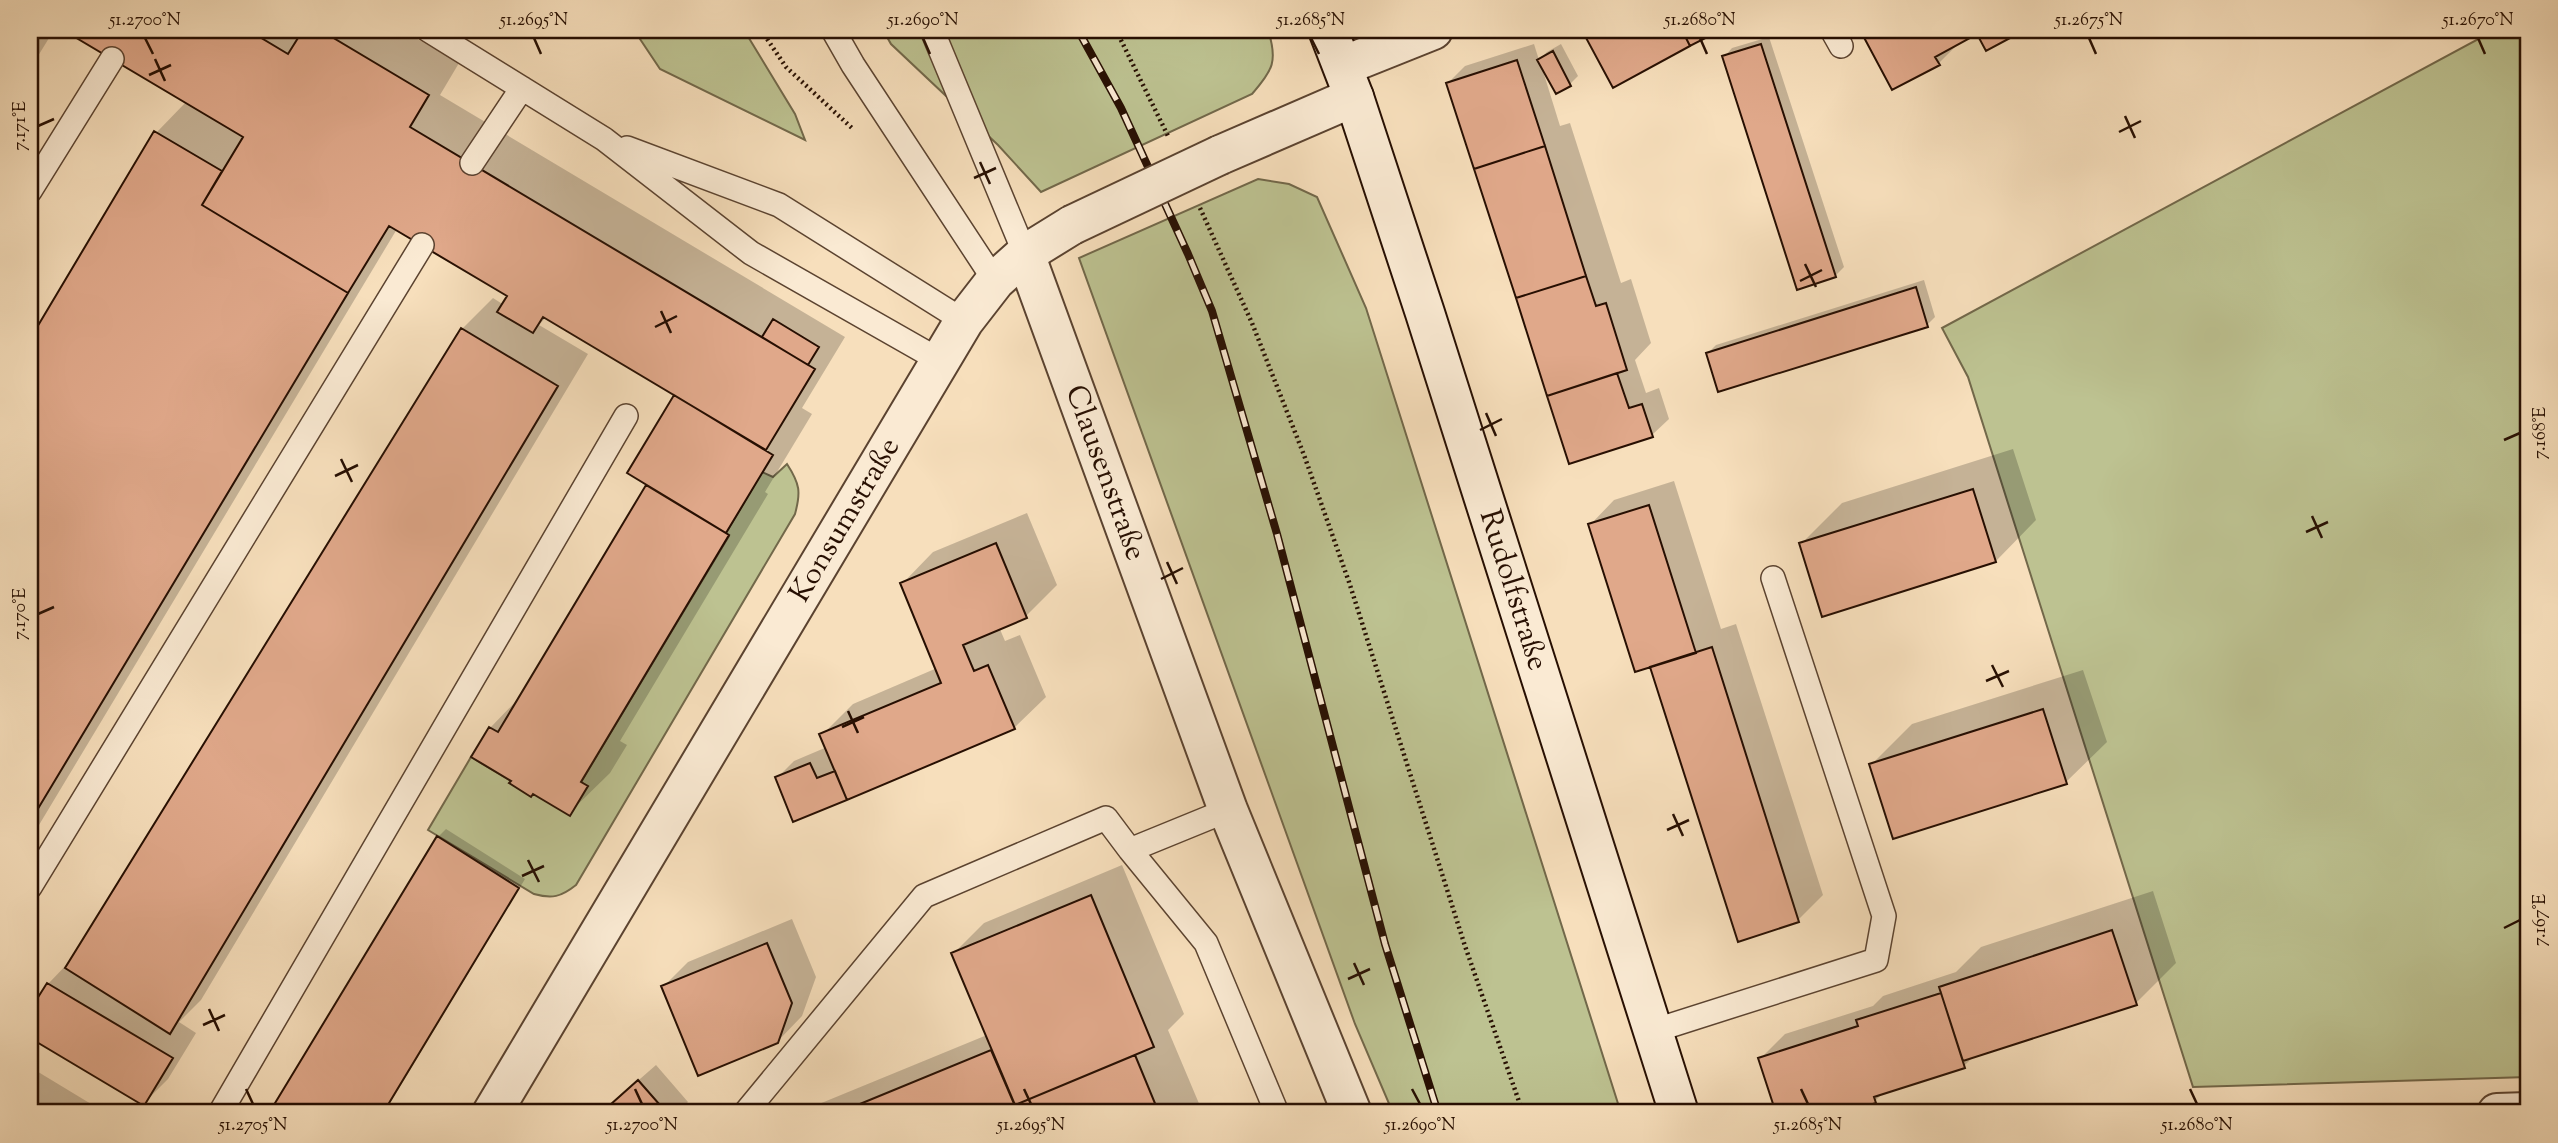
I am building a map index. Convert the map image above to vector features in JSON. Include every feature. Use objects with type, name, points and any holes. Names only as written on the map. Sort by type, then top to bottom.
[{"type":"street","name":"Rudolfstraße","points":[[1328,30],[1349,82],[1679,1113]]},
{"type":"street","points":[[1349,82],[1433,30]]},
{"type":"street","name":"Konsumstraße","points":[[492,1113],[939,360],[964,321],[995,281],[1025,254],[1072,225],[1220,155],[1349,82]]},
{"type":"street","name":"Clausenstraße","points":[[1025,254],[1228,810],[1352,1113]]},
{"type":"street","points":[[2497,1113],[2528,1112]]},
{"type":"lane","points":[[428,30],[604,139],[751,253],[939,360]]},
{"type":"lane","points":[[833,30],[853,65],[995,281]]},
{"type":"lane","name":"Clausenstraße","points":[[932,30],[1025,254]]},
{"type":"lane","points":[[30,191],[112,60]]},
{"type":"lane","points":[[472,163],[522,88]]},
{"type":"lane","points":[[604,139],[779,205],[964,321]]},
{"type":"lane","points":[[30,887],[422,245]]},
{"type":"lane","points":[[219,1113],[626,416]]},
{"type":"lane","points":[[1653,1031],[1876,960],[1884,916],[1773,578]]},
{"type":"lane","points":[[1130,850],[1228,810]]},
{"type":"lane","points":[[745,1113],[924,896],[1106,818],[1206,943],[1277,1113]]},
{"type":"path","points":[[1116,30],[1153,103]]},
{"type":"path","points":[[1214,237],[1252,323],[1304,455],[1349,582],[1465,946],[1523,1113]]},
{"type":"green space","points":[[634,30],[744,30],[795,114],[805,140],[660,69]]},
{"type":"green space","points":[[883,30],[1268,30],[1273,58],[1265,78],[1252,94],[1041,192],[998,145],[891,44]]},
{"type":"green space","points":[[2495,30],[2528,30],[2528,1077],[2193,1087],[1968,377],[1942,328]]},
{"type":"green space","points":[[1258,179],[1289,184],[1317,197],[1366,308],[1621,1113],[1393,1113],[1355,1024],[1079,258]]},
{"type":"green space","points":[[787,464],[798,488],[795,514],[576,885],[556,896],[534,894],[428,830],[471,757],[511,781],[510,783],[533,794],[587,786],[581,782],[729,536],[726,533],[762,472],[773,477]]},
{"type":"building","points":[[63,30],[248,30],[288,54],[303,30],[320,30],[429,95],[410,127],[815,369],[766,450],[543,317],[533,333],[497,312],[507,296],[389,226],[348,293],[202,205],[243,137]]},
{"type":"building","points":[[1596,30],[1682,30],[1690,46],[1613,88],[1585,36]]},
{"type":"building","points":[[1682,30],[1721,30],[1690,46]]},
{"type":"building","points":[[1860,30],[2025,30],[1986,51],[1977,34],[1935,57],[1940,65],[1892,90]]},
{"type":"building","points":[[1761,44],[1836,277],[1797,290],[1722,56]]},
{"type":"building","points":[[1553,51],[1571,86],[1556,94],[1537,60]]},
{"type":"building","points":[[1517,60],[1545,146],[1474,169],[1446,83]]},
{"type":"building","points":[[154,131],[222,171],[202,205],[348,293],[30,822],[30,339]]},
{"type":"building","points":[[1545,146],[1586,276],[1516,298],[1474,169]]},
{"type":"building","points":[[1586,276],[1596,306],[1606,303],[1627,370],[1547,396],[1516,298]]},
{"type":"building","points":[[1916,287],[1928,327],[1718,392],[1706,353]]},
{"type":"building","points":[[773,319],[819,347],[808,365],[762,337]]},
{"type":"building","points":[[461,328],[558,386],[170,1034],[65,968]]},
{"type":"building","points":[[1617,373],[1629,408],[1642,404],[1653,437],[1569,464],[1547,396]]},
{"type":"building","points":[[674,395],[773,455],[726,533],[627,473]]},
{"type":"building","points":[[646,485],[729,535],[581,782],[588,786],[570,816],[533,794],[531,797],[509,783],[511,781],[471,757],[489,727],[498,732]]},
{"type":"building","points":[[1973,489],[1996,562],[1822,617],[1799,543]]},
{"type":"building","points":[[1649,505],[1696,653],[1635,672],[1588,524]]},
{"type":"building","points":[[996,543],[1027,618],[963,645],[974,671],[988,665],[1015,729],[847,800],[819,734],[941,683],[900,583]]},
{"type":"building","points":[[1712,647],[1799,922],[1738,942],[1650,667]]},
{"type":"building","points":[[2043,709],[2067,784],[1893,839],[1869,764]]},
{"type":"building","points":[[810,763],[817,778],[835,771],[847,800],[793,822],[775,777]]},
{"type":"building","points":[[437,836],[519,888],[383,1113],[269,1113]]},
{"type":"building","points":[[1091,895],[1154,1047],[1015,1105],[951,953]]},
{"type":"building","points":[[2112,930],[2137,1005],[1963,1061],[1939,987]]},
{"type":"building","points":[[767,943],[792,1003],[778,1043],[698,1076],[661,986]]},
{"type":"building","points":[[47,983],[173,1058],[144,1106],[30,1038],[30,1010]]},
{"type":"building","points":[[1941,993],[1965,1068],[1874,1097],[1876,1103],[1843,1113],[1776,1113],[1758,1058],[1858,1026],[1856,1020]]},
{"type":"building","points":[[991,1050],[1018,1113],[838,1113]]},
{"type":"building","points":[[1135,1055],[1159,1113],[1018,1113],[1015,1105]]},
{"type":"building","points":[[638,1080],[667,1113],[601,1113]]},
{"type":"railway","points":[[1078,30],[1121,108],[1212,311],[1277,534],[1385,944],[1438,1113]]}]
